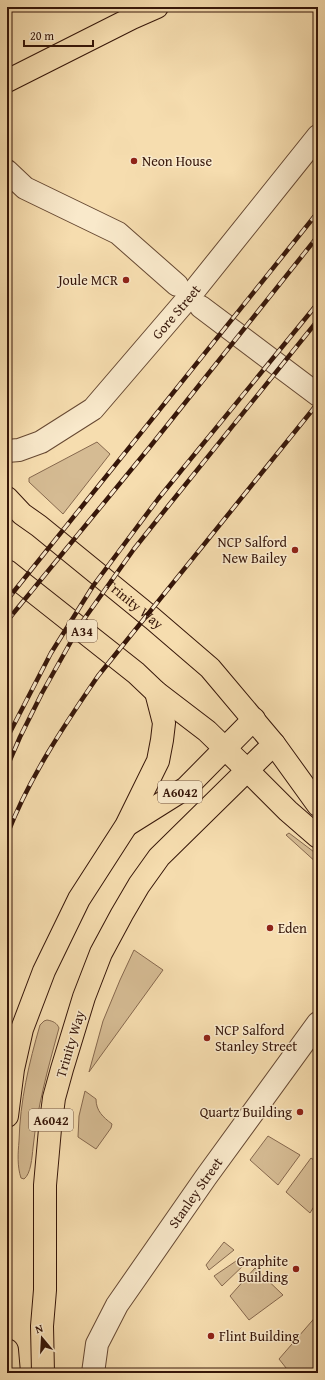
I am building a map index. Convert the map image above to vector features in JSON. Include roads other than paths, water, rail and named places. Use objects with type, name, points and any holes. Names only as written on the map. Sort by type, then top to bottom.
[{"type":"main road","points":[[7,81],[157,7]]},
{"type":"main road","name":"Trinity Way","points":[[7,498],[22,514],[39,526],[194,653],[210,668],[274,744],[159,857],[139,885],[118,921],[101,953],[84,997],[54,1098],[50,1128],[45,1185],[45,1290],[42,1326],[42,1373]]},
{"type":"main road","name":"A34","points":[[7,571],[136,673],[156,692],[207,731],[288,811],[318,837]]},
{"type":"main road","points":[[126,826],[153,774],[160,756],[164,723],[156,692]]},
{"type":"main road","name":"A6042","points":[[7,1116],[13,1069],[22,1029],[44,971],[79,899],[126,826],[186,788],[254,719]]},
{"type":"main road","points":[[274,744],[318,805]]},
{"type":"main road","points":[[7,1350],[9,1373]]},
{"type":"street","name":"Gore Street","points":[[7,451],[19,450],[41,442],[93,409],[189,297],[318,136]]},
{"type":"street","points":[[7,171],[16,188],[118,233],[176,286]]},
{"type":"street","points":[[201,307],[318,395]]},
{"type":"street","name":"Stanley Street","points":[[93,1373],[97,1344],[117,1305],[206,1177],[318,1023]]},
{"type":"railway","points":[[7,600],[318,212]]},
{"type":"railway","points":[[7,621],[149,448],[318,236]]},
{"type":"railway","points":[[7,738],[51,653],[93,586],[158,499],[318,303]]},
{"type":"railway","points":[[7,767],[42,693],[82,622],[134,549],[318,320]]},
{"type":"railway","points":[[7,835],[36,773],[72,714],[98,676],[318,403]]},
{"type":"place","name":"Neon House","points":[[134,161]]},
{"type":"place","name":"Joule MCR","points":[[126,280]]},
{"type":"place","name":"NCP Salford New Bailey","points":[[295,550]]},
{"type":"place","name":"Eden","points":[[270,928]]},
{"type":"place","name":"NCP Salford Stanley Street","points":[[207,1038]]},
{"type":"place","name":"Quartz Building","points":[[300,1112]]},
{"type":"place","name":"Graphite Building","points":[[296,1269]]},
{"type":"place","name":"Flint Building","points":[[211,1336]]}]
